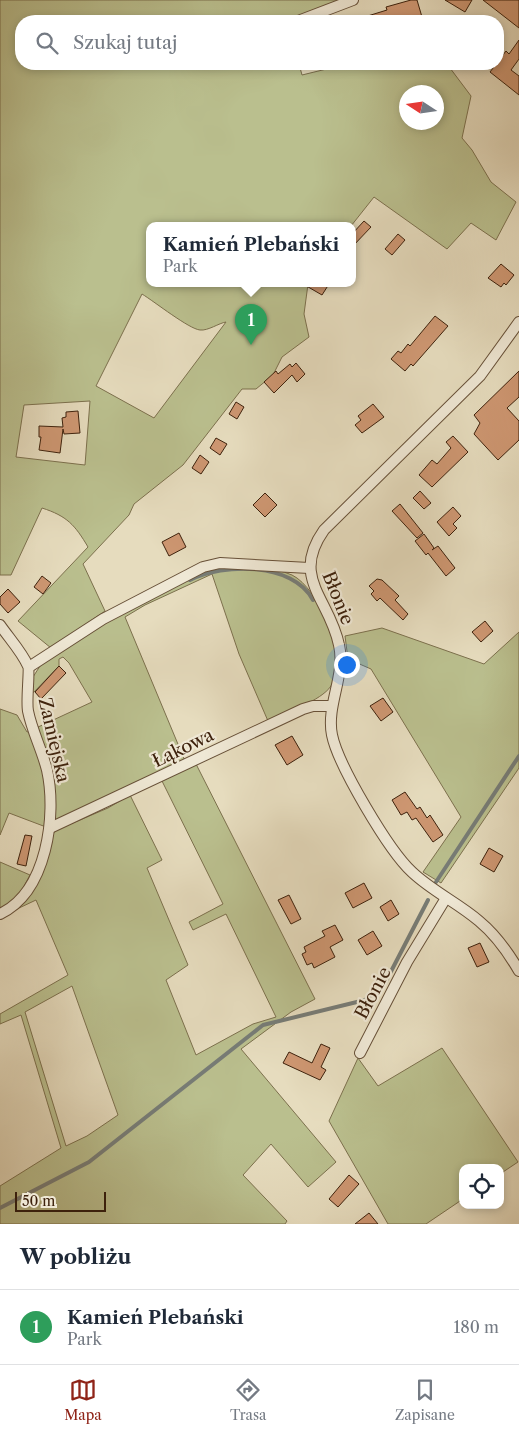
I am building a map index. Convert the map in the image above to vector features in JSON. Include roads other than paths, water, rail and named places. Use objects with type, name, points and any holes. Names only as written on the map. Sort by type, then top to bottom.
[{"type":"street","points":[[314,15],[353,0]]},
{"type":"street","name":"Błonie","points":[[519,322],[471,386],[324,530],[313,547],[309,568],[339,644],[340,666],[332,706],[332,734],[336,747],[383,836],[410,871],[478,920],[495,935],[519,971]]},
{"type":"street","points":[[0,625],[29,667],[103,619],[203,567],[220,563],[309,568]]},
{"type":"street","name":"Zamiejska","points":[[0,914],[18,901],[30,883],[43,855],[50,828],[51,800],[47,769],[28,707],[29,667]]},
{"type":"street","name":"Łąkowa","points":[[50,828],[303,709],[313,706],[332,706]]},
{"type":"street","name":"Błonie","points":[[360,1053],[412,955],[446,898]]},
{"type":"waterway","points":[[190,580],[204,574],[220,571],[256,569],[274,572],[290,578],[303,588],[313,600]]},
{"type":"waterway","points":[[436,882],[519,756]]},
{"type":"waterway","points":[[0,1208],[89,1162],[263,1025],[365,1000],[385,983],[428,900]]},
{"type":"place","name":"Kamień Plebański","points":[[251,345]]}]
